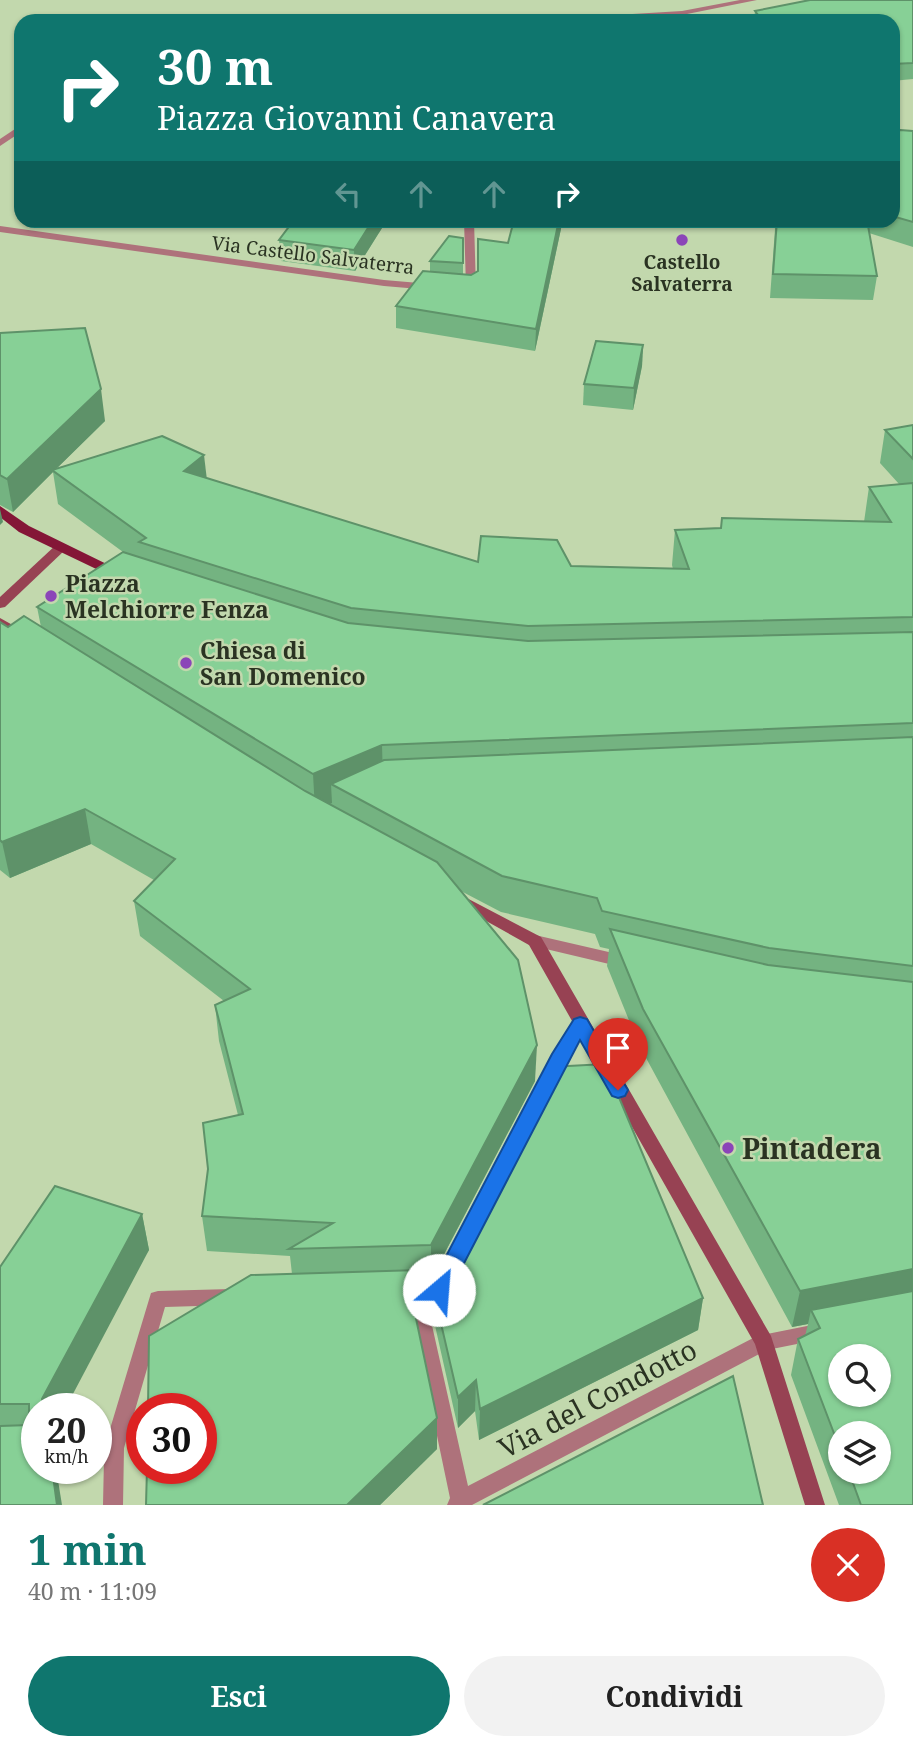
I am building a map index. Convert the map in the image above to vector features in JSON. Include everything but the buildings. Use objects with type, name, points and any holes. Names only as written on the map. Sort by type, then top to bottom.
[{"type":"main road","points":[[0,510],[24,529],[142,583]]},
{"type":"main road","points":[[0,604],[61,547]]},
{"type":"main road","points":[[0,622],[40,647]]},
{"type":"main road","points":[[442,890],[535,941],[764,1342],[815,1505]]},
{"type":"street","points":[[666,14],[753,0]]},
{"type":"street","points":[[0,144],[14,133]]},
{"type":"street","points":[[459,289],[471,290],[469,228]]},
{"type":"street","name":"Via Castello Salvaterra","points":[[0,229],[370,281],[446,288]]},
{"type":"street","points":[[535,941],[642,966]]},
{"type":"street","points":[[536,1104],[580,1024]]},
{"type":"street","points":[[452,1265],[422,1321],[459,1503]]},
{"type":"street","points":[[412,1291],[439,1290]]},
{"type":"street","points":[[112,1429],[158,1299],[252,1296]]},
{"type":"street","name":"Via del Condotto","points":[[459,1503],[764,1342],[845,1327]]},
{"type":"street","points":[[110,1484],[113,1505]]},
{"type":"place","name":"Castello Salvaterra","points":[[682,240]]},
{"type":"place","name":"Piazza Melchiorre Fenza","points":[[51,596]]},
{"type":"place","name":"Chiesa di San Domenico","points":[[186,663]]},
{"type":"place","name":"Pintadera","points":[[728,1148]]},
{"type":"route","points":[[439,1290],[561,1054],[580,1024],[618,1090]]}]
